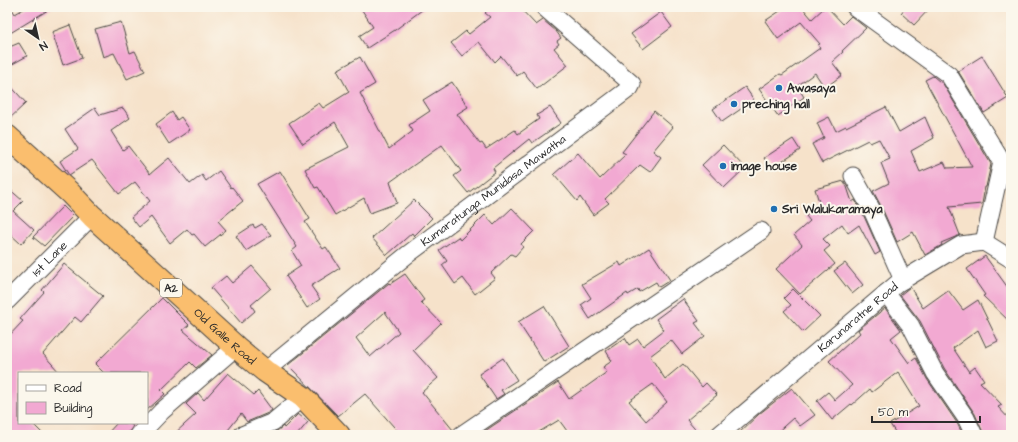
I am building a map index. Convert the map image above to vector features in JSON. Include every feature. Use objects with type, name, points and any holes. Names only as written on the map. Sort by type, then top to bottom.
[{"type":"highway","name":"Old Galle Road","points":[[7,136],[69,192],[92,216],[236,347],[264,371],[303,397],[339,435]]},
{"type":"street","name":"Kumaratunga Munidasa Mawatha","points":[[264,371],[407,255],[630,88],[632,84],[544,7]]},
{"type":"street","points":[[855,7],[949,75],[1002,162],[984,242],[1011,259]]},
{"type":"street","points":[[853,176],[878,223],[903,280]]},
{"type":"street","name":"1st Lane","points":[[7,301],[92,216]]},
{"type":"street","points":[[461,435],[761,231]]},
{"type":"street","name":"Karunaratne Road","points":[[719,435],[903,280],[961,245],[984,242]]},
{"type":"street","points":[[886,293],[911,326],[935,373],[966,418],[974,435]]},
{"type":"street","points":[[139,435],[162,411],[236,347]]},
{"type":"street","points":[[242,435],[273,422],[303,397]]},
{"type":"building","points":[[7,7],[11,7],[15,14],[27,7],[53,7],[7,35]]},
{"type":"building","points":[[360,7],[426,7],[367,48],[359,36],[373,27]]},
{"type":"building","points":[[491,7],[519,7],[536,25],[543,20],[556,31],[561,38],[557,41],[559,44],[554,48],[568,65],[537,89],[523,71],[517,76],[501,56],[495,62],[479,42],[462,56],[451,43],[466,31],[469,34],[490,17],[485,13]]},
{"type":"building","points":[[786,7],[802,7],[812,19],[825,7],[827,7],[843,24],[851,16],[866,28],[832,62],[842,75],[825,88],[815,73],[797,86],[804,97],[778,116],[759,89],[780,74],[782,75],[820,48],[818,45],[820,44],[801,22],[778,39],[765,21]]},
{"type":"building","points":[[906,7],[931,7],[914,25],[901,13]]},
{"type":"building","points":[[661,12],[672,27],[643,49],[631,34]]},
{"type":"building","points":[[121,22],[130,53],[135,51],[145,71],[127,79],[114,53],[103,57],[95,29]]},
{"type":"building","points":[[70,25],[82,58],[63,65],[52,32]]},
{"type":"building","points":[[19,43],[27,56],[7,67],[7,48]]},
{"type":"building","points":[[982,56],[1008,98],[984,113],[958,71]]},
{"type":"building","points":[[360,57],[375,84],[360,93],[389,149],[413,131],[409,125],[430,111],[423,100],[452,82],[468,107],[457,114],[480,144],[482,143],[486,149],[515,130],[518,134],[539,119],[537,115],[550,107],[561,123],[532,143],[529,139],[493,168],[495,172],[468,193],[454,176],[461,171],[442,145],[390,182],[397,203],[370,213],[364,198],[335,215],[318,187],[315,188],[305,169],[349,147],[335,122],[303,144],[289,123],[319,103],[323,108],[349,92],[337,70]]},
{"type":"building","points":[[933,76],[942,82],[991,164],[982,204],[949,207],[960,235],[941,243],[942,245],[925,255],[913,232],[897,242],[873,191],[889,183],[881,163],[890,159],[879,139],[870,143],[868,140],[822,163],[812,144],[824,138],[817,123],[829,117],[836,131],[886,107],[899,132],[925,117],[934,138],[911,151],[920,172],[944,162],[947,168],[972,167],[925,80]]},
{"type":"building","points":[[7,82],[26,103],[7,121]]},
{"type":"building","name":"preching hall","points":[[745,87],[754,100],[722,122],[713,109]]},
{"type":"building","points":[[95,108],[100,115],[123,108],[130,118],[111,131],[123,150],[128,146],[150,174],[169,158],[190,184],[202,175],[206,181],[219,171],[231,188],[232,187],[243,201],[218,221],[226,230],[205,247],[194,234],[192,235],[187,229],[170,243],[151,217],[139,227],[131,217],[150,201],[135,182],[119,194],[92,160],[69,175],[60,161],[78,149],[65,129]]},
{"type":"building","points":[[654,111],[673,127],[653,151],[661,157],[650,172],[640,165],[605,199],[609,203],[593,215],[580,197],[577,201],[554,174],[578,153],[600,179],[626,154],[622,152]]},
{"type":"building","points":[[172,112],[177,120],[181,117],[190,130],[169,144],[156,124]]},
{"type":"building","points":[[793,139],[800,150],[771,169],[764,158]]},
{"type":"building","name":"image house","points":[[723,145],[745,168],[724,188],[702,165]]},
{"type":"building","points":[[280,171],[310,219],[305,222],[323,249],[326,247],[340,268],[311,286],[320,299],[307,308],[286,276],[301,266],[292,251],[297,247],[257,184]]},
{"type":"building","points":[[844,181],[852,202],[855,200],[863,214],[880,252],[875,255],[859,225],[848,233],[842,224],[823,239],[830,246],[824,251],[835,264],[800,294],[776,269],[802,245],[794,235],[810,221],[806,216],[820,205],[815,189]]},
{"type":"building","points":[[7,187],[23,201],[13,211],[34,230],[21,244],[7,231]]},
{"type":"building","points":[[414,200],[432,218],[414,236],[412,233],[387,255],[372,238]]},
{"type":"building","points":[[63,206],[73,216],[44,246],[33,237]]},
{"type":"building","points":[[512,208],[534,231],[521,244],[523,247],[515,256],[511,254],[491,273],[495,278],[475,294],[463,278],[455,284],[442,265],[447,261],[439,250],[458,237],[460,240],[485,215],[494,225]]},
{"type":"building","points":[[262,224],[271,235],[246,251],[236,236],[253,225],[255,228]]},
{"type":"building","points":[[649,248],[670,280],[659,287],[656,282],[639,292],[638,289],[628,295],[627,293],[590,319],[581,305],[591,298],[582,284],[619,262],[621,266]]},
{"type":"building","points":[[985,256],[1011,292],[1011,323],[983,296],[985,295],[967,269]]},
{"type":"building","points":[[845,263],[863,285],[852,294],[834,271]]},
{"type":"building","points":[[64,264],[103,296],[81,322],[75,317],[43,354],[59,372],[18,372],[18,424],[33,424],[44,435],[11,435],[7,431],[7,338],[23,321],[20,319],[44,292],[42,290]]},
{"type":"building","points":[[252,266],[271,288],[251,305],[255,311],[241,323],[211,288],[226,276],[232,283]]},
{"type":"building","points":[[405,274],[424,300],[421,302],[441,323],[413,350],[438,378],[422,392],[453,430],[451,435],[401,435],[365,394],[338,416],[288,365],[389,283],[390,284]],"holes":[[[385,312],[399,332],[370,357],[356,338]]]},
{"type":"building","points":[[910,287],[923,308],[948,290],[963,310],[978,300],[998,341],[986,347],[978,330],[953,348],[969,372],[975,367],[984,380],[980,382],[1002,405],[998,407],[1011,421],[1011,435],[984,435],[975,414],[944,368],[920,321],[900,295]]},
{"type":"building","points":[[793,289],[820,316],[803,332],[784,311],[791,305],[784,298]]},
{"type":"building","points":[[162,298],[189,325],[183,330],[212,355],[196,368],[190,362],[161,390],[165,394],[148,409],[148,372],[103,372],[95,364]]},
{"type":"building","points":[[683,299],[699,321],[695,323],[705,336],[682,354],[671,340],[650,356],[665,379],[683,364],[702,387],[706,383],[717,395],[687,420],[700,435],[570,435],[559,420],[534,435],[479,435],[558,382],[569,399],[607,372],[603,367],[612,361],[606,351],[625,338],[629,345],[638,339],[643,346],[664,330],[656,319]],"holes":[[[653,384],[667,402],[646,421],[629,401]]]},
{"type":"building","points":[[544,306],[569,346],[544,362],[518,322]]},
{"type":"building","points":[[885,308],[901,330],[891,338],[909,363],[916,358],[927,379],[957,423],[963,435],[897,435],[890,424],[919,406],[898,372],[872,392],[870,389],[832,420],[817,401],[828,392],[835,400],[852,385],[829,361],[860,333],[858,330]]},
{"type":"building","points":[[503,358],[517,380],[501,390],[504,394],[496,399],[479,374]]},
{"type":"building","points":[[228,373],[254,395],[258,391],[272,410],[247,422],[241,414],[224,435],[173,435],[196,414],[186,404],[198,393],[204,400]]},
{"type":"building","points":[[792,388],[815,415],[800,426],[793,418],[774,435],[737,435],[759,414]]},
{"type":"building","points":[[298,414],[308,422],[297,435],[268,435],[277,431],[283,426],[284,428]]},
{"type":"building","points":[[116,424],[130,424],[133,426],[129,432],[129,435],[106,435]]},
{"type":"place","name":"Awasaya","points":[[779,88]]},
{"type":"place","name":"preching hall","points":[[734,104]]},
{"type":"place","name":"image house","points":[[723,166]]},
{"type":"place","name":"Sri Walukaramaya","points":[[774,209]]}]
